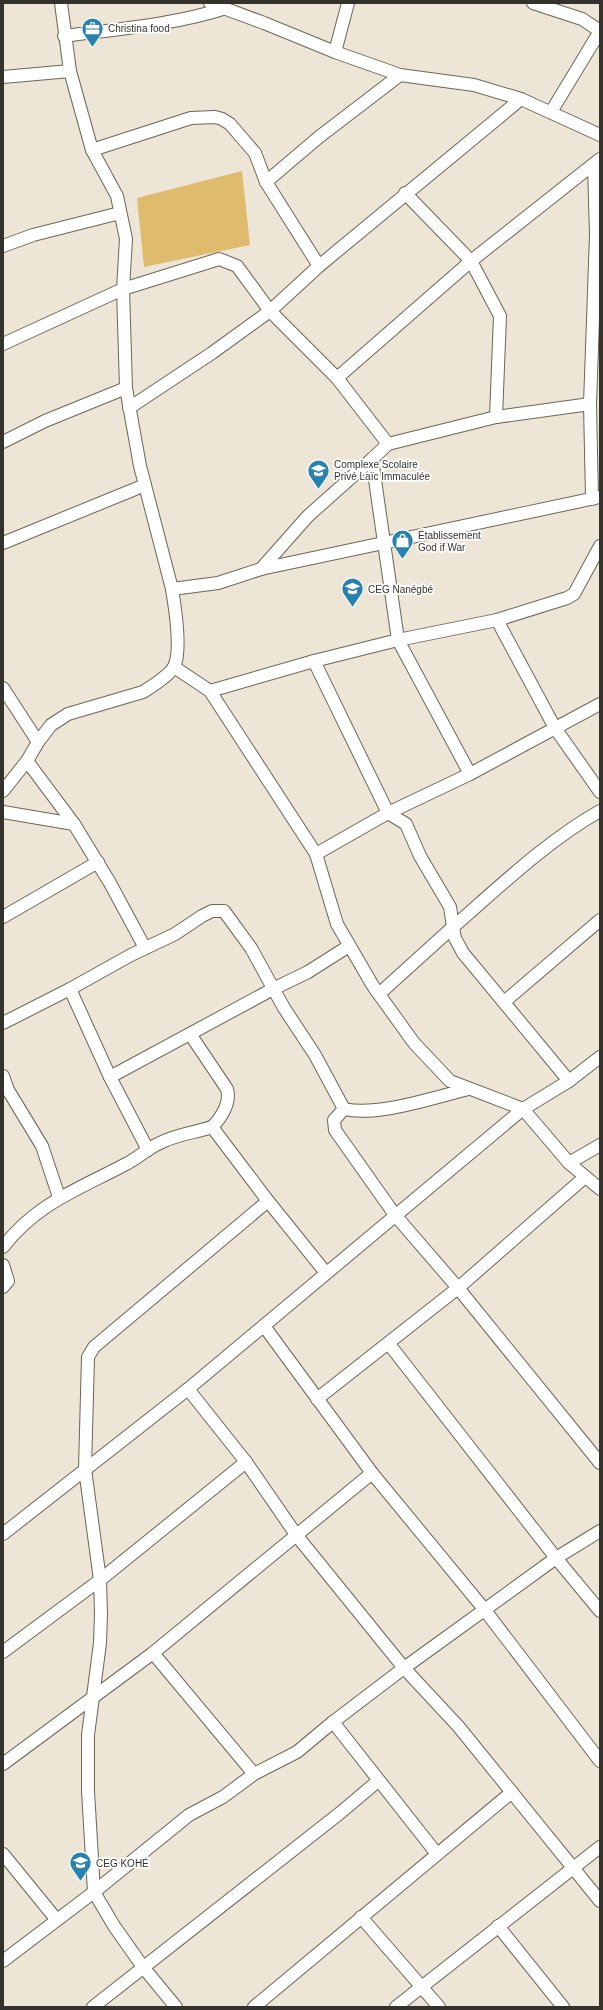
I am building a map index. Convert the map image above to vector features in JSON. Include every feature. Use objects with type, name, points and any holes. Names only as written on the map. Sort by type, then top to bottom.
[{"type":"street","points":[[3,791],[27,761],[38,742],[51,725],[68,714],[143,692],[154,685],[174,666],[178,644],[172,590],[145,485],[126,388],[123,289],[126,239],[117,196],[92,150],[70,71],[64,36],[61,3]]},
{"type":"street","points":[[210,3],[335,52],[400,75],[474,85],[521,99],[600,135]]},
{"type":"street","points":[[335,52],[348,3]]},
{"type":"street","points":[[533,3],[582,20],[600,31],[551,112]]},
{"type":"street","points":[[64,36],[169,23],[196,18],[226,8]]},
{"type":"street","points":[[3,77],[70,71]]},
{"type":"street","points":[[266,182],[319,137],[400,75]]},
{"type":"street","points":[[129,408],[212,353],[270,311],[319,266],[521,99]]},
{"type":"street","points":[[92,150],[191,118],[215,117],[222,119],[230,124],[253,150],[266,182],[319,266]]},
{"type":"street","points":[[337,378],[470,261],[597,162]]},
{"type":"street","points":[[172,590],[218,583],[261,569],[596,498],[590,404],[597,162]]},
{"type":"street","points":[[405,194],[470,261],[500,316],[496,417]]},
{"type":"street","points":[[3,246],[33,236],[120,213]]},
{"type":"street","points":[[3,344],[123,289],[219,259],[236,266],[270,311],[337,378],[388,444]]},
{"type":"street","points":[[3,442],[45,421],[126,388]]},
{"type":"street","points":[[261,569],[308,516],[388,444],[496,417],[590,404]]},
{"type":"street","points":[[372,459],[398,640],[470,774]]},
{"type":"street","points":[[3,543],[145,485]]},
{"type":"street","points":[[210,691],[314,661],[398,640],[497,620],[567,598],[574,594],[600,546]]},
{"type":"street","points":[[497,620],[555,728],[600,792]]},
{"type":"street","points":[[314,661],[388,813],[406,824],[420,856],[450,907],[455,938],[463,953],[569,1081]]},
{"type":"street","points":[[174,666],[210,691],[316,854],[330,900],[332,914],[349,946],[379,994],[414,1043],[445,1077],[469,1089],[522,1109],[569,1163],[600,1189]]},
{"type":"street","points":[[3,688],[38,742]]},
{"type":"street","points":[[316,854],[388,813],[470,774],[600,704]]},
{"type":"street","points":[[27,761],[74,824],[98,862],[145,948]]},
{"type":"street","points":[[379,994],[453,927],[556,840],[581,822],[600,811]]},
{"type":"street","points":[[3,812],[74,824]]},
{"type":"street","points":[[3,917],[98,862]]},
{"type":"street","points":[[3,1024],[145,948],[175,934],[212,911],[224,911],[251,948],[273,989],[315,1055],[344,1109],[355,1112],[378,1110],[469,1089]]},
{"type":"street","points":[[504,1002],[600,920]]},
{"type":"street","points":[[110,1077],[273,989],[308,972],[349,946]]},
{"type":"street","points":[[70,989],[110,1077],[148,1150]]},
{"type":"street","points":[[3,1247],[32,1218],[59,1197],[128,1163],[159,1143],[186,1132],[212,1128],[218,1122],[229,1096],[227,1089],[190,1034]]},
{"type":"street","points":[[3,1534],[188,1389],[522,1109],[569,1081],[600,1057]]},
{"type":"street","points":[[3,1076],[8,1090],[42,1146],[50,1166],[59,1197]]},
{"type":"street","points":[[344,1109],[334,1120],[335,1130],[395,1214],[599,1459]]},
{"type":"street","points":[[212,1128],[326,1274]]},
{"type":"street","points":[[569,1163],[600,1145]]},
{"type":"street","points":[[317,1399],[389,1344],[458,1288],[586,1177]]},
{"type":"street","points":[[176,2007],[143,1967],[114,1926],[94,1892],[88,1791],[88,1734],[100,1643],[100,1580],[85,1469],[87,1364],[90,1350],[268,1201]]},
{"type":"street","points":[[3,1265],[8,1281],[3,1287]]},
{"type":"street","points":[[264,1326],[372,1473],[484,1609],[600,1761]]},
{"type":"street","points":[[389,1344],[556,1558],[600,1611]]},
{"type":"street","points":[[188,1389],[246,1462],[297,1536],[404,1668],[458,1726],[600,1901]]},
{"type":"street","points":[[3,1652],[100,1580],[246,1462]]},
{"type":"street","points":[[3,1764],[153,1653],[372,1473]]},
{"type":"street","points":[[3,1960],[94,1892],[189,1815],[223,1797],[254,1774],[288,1759],[333,1722],[484,1609],[556,1558],[600,1531]]},
{"type":"street","points":[[153,1653],[254,1774]]},
{"type":"street","points":[[333,1722],[437,1854]]},
{"type":"street","points":[[93,2007],[340,1813],[378,1781]]},
{"type":"street","points":[[254,2007],[512,1792]]},
{"type":"street","points":[[396,2007],[600,1847]]},
{"type":"street","points":[[3,1854],[56,1919]]},
{"type":"street","points":[[361,1917],[439,2007]]},
{"type":"street","points":[[498,1926],[563,2007]]},
{"type":"shaded area","points":[[242,171],[250,245],[144,267],[137,198]]},
{"type":"place","name":"Christina food","points":[[92,48]]},
{"type":"place","name":"Complexe Scolaire Privé Laïc Immaculée","points":[[319,490]]},
{"type":"place","name":"Établissement God if War","points":[[402,560]]},
{"type":"place","name":"CEG Nanégbé","points":[[353,608]]},
{"type":"place","name":"CEG KOHÉ","points":[[80,1882]]}]
